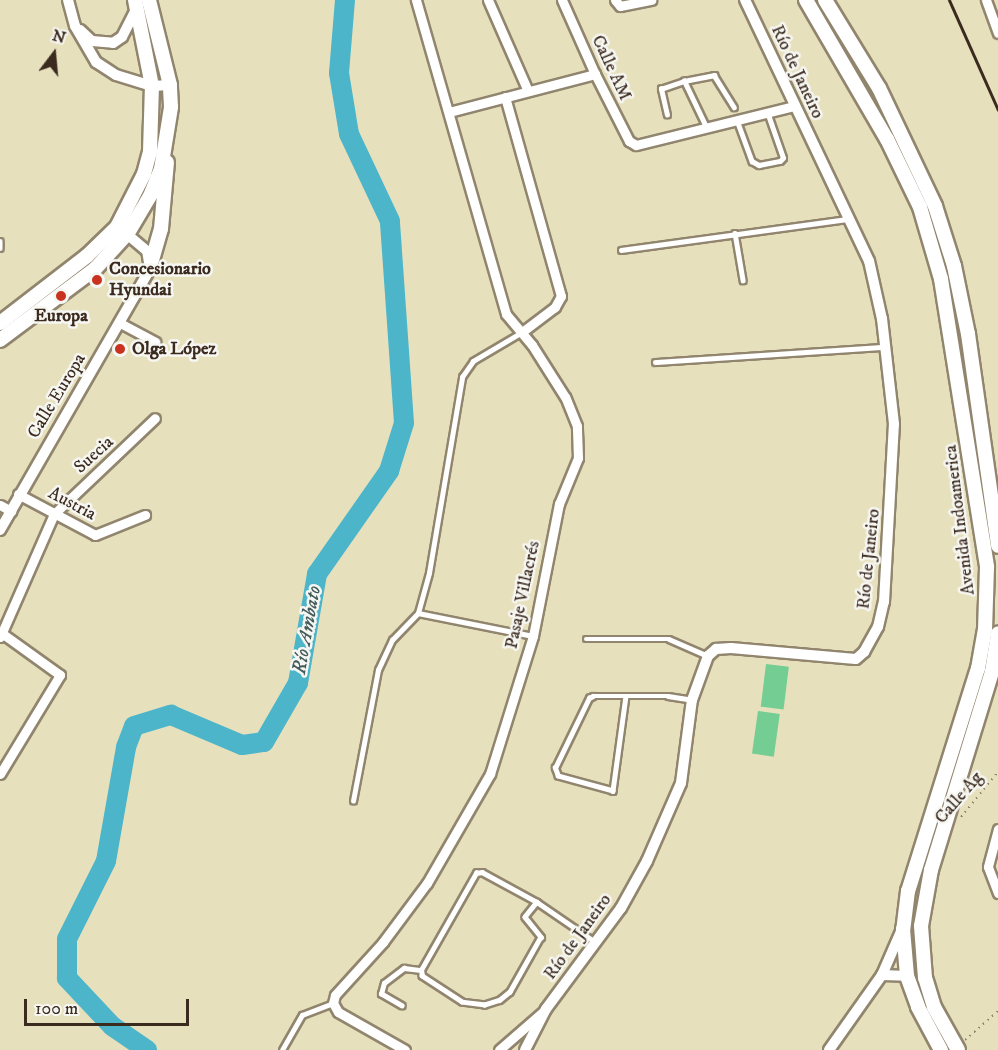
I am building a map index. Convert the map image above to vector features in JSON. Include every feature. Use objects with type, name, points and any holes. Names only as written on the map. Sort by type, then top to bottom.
[{"type":"main road","points":[[149,0],[170,85],[165,154],[168,177],[152,260]]},
{"type":"main road","name":"Avenida Indoamerica","points":[[806,0],[887,139],[920,207],[941,279],[987,567],[985,629],[978,668],[908,891],[903,929],[907,976],[918,1007],[941,1050]]},
{"type":"main road","name":"Avenida Indoamerica","points":[[825,0],[879,88],[935,206],[954,266],[968,334],[998,546]]},
{"type":"main road","points":[[0,323],[122,230],[150,152],[152,86],[136,4]]},
{"type":"main road","points":[[0,340],[95,269],[122,230],[150,196],[165,154]]},
{"type":"main road","points":[[957,1049],[934,1007],[925,978],[921,926],[931,870],[992,672],[998,633]]},
{"type":"street","points":[[68,0],[75,26],[96,62],[116,75],[152,86],[170,85]]},
{"type":"street","name":"Pasaje Villacrés","points":[[333,1003],[427,882],[465,821],[490,774],[533,636],[559,504],[579,458],[577,426],[565,397],[522,332],[506,314],[416,0]]},
{"type":"street","points":[[488,0],[528,91]]},
{"type":"street","name":"Calle AM","points":[[562,0],[595,74],[629,141],[636,145],[706,127]]},
{"type":"street","points":[[615,0],[620,6],[651,0]]},
{"type":"street","name":"Río de Janeiro","points":[[525,1050],[546,1009],[594,941],[621,908],[676,798],[692,700],[708,656],[716,649],[731,648],[847,660],[864,652],[878,627],[885,602],[894,423],[886,346],[869,261],[745,0]]},
{"type":"street","points":[[75,26],[92,41],[113,43],[122,37],[136,4]]},
{"type":"street","points":[[991,6],[998,33]]},
{"type":"street","points":[[449,112],[595,74]]},
{"type":"street","points":[[505,97],[561,296],[555,307],[522,332]]},
{"type":"street","points":[[706,127],[794,106]]},
{"type":"street","points":[[122,230],[152,260]]},
{"type":"street","name":"Calle Europa","points":[[0,530],[18,494],[120,323],[152,260]]},
{"type":"street","points":[[120,323],[155,342]]},
{"type":"street","name":"Suecia","points":[[54,514],[155,418]]},
{"type":"street","name":"Austria","points":[[18,494],[95,535],[146,515]]},
{"type":"street","points":[[0,506],[11,511]]},
{"type":"street","points":[[0,774],[60,675],[1,635],[54,514]]},
{"type":"street","points":[[998,829],[988,867],[998,893]]},
{"type":"street","points":[[830,1050],[882,975],[903,929]]},
{"type":"street","points":[[882,975],[907,976]]},
{"type":"street","points":[[333,1003],[338,1012],[405,1050]]},
{"type":"street","points":[[500,1050],[546,1009]]},
{"type":"lane","points":[[667,115],[661,89],[684,81],[714,75],[734,107]]},
{"type":"lane","points":[[684,81],[706,127]]},
{"type":"lane","points":[[737,120],[753,161],[759,165],[780,161],[783,158],[767,112]]},
{"type":"lane","points":[[621,250],[849,219]]},
{"type":"lane","points":[[735,233],[743,280]]},
{"type":"lane","points":[[0,241],[0,247]]},
{"type":"lane","points":[[353,801],[378,670],[392,640],[418,613],[444,493],[462,377],[473,360],[522,332]]},
{"type":"lane","points":[[656,362],[886,346]]},
{"type":"lane","points":[[418,613],[533,636]]},
{"type":"lane","points":[[586,639],[669,639],[708,656]]},
{"type":"lane","points":[[626,696],[613,791],[558,776],[555,768],[585,702],[593,696],[626,696],[692,700]]},
{"type":"lane","points":[[537,902],[525,918],[541,937],[510,992],[501,1000],[485,1005],[462,1002],[424,979],[421,970],[476,873],[488,873],[537,902],[594,941]]},
{"type":"lane","points":[[402,1006],[381,994],[384,983],[404,969],[421,970]]},
{"type":"lane","points":[[282,1050],[302,1015],[333,1003]]},
{"type":"path","name":"Calle Ag","points":[[955,824],[998,772]]},
{"type":"path","points":[[957,1049],[998,1011]]},
{"type":"green space","points":[[766,664],[789,667],[784,709],[761,707]]},
{"type":"green space","points":[[758,711],[780,714],[774,757],[752,754]]},
{"type":"waterway","name":"Río Ambato","points":[[147,1050],[112,1026],[67,978],[67,939],[106,861],[126,747],[134,726],[171,715],[242,745],[264,742],[298,683],[317,574],[389,471],[404,423],[390,221],[349,134],[339,73],[345,0]]},
{"type":"railway","points":[[949,0],[998,110]]},
{"type":"place","name":"Concesionario Hyundai","points":[[97,280]]},
{"type":"place","name":"Europa","points":[[61,296]]},
{"type":"place","name":"Olga López","points":[[120,349]]}]
